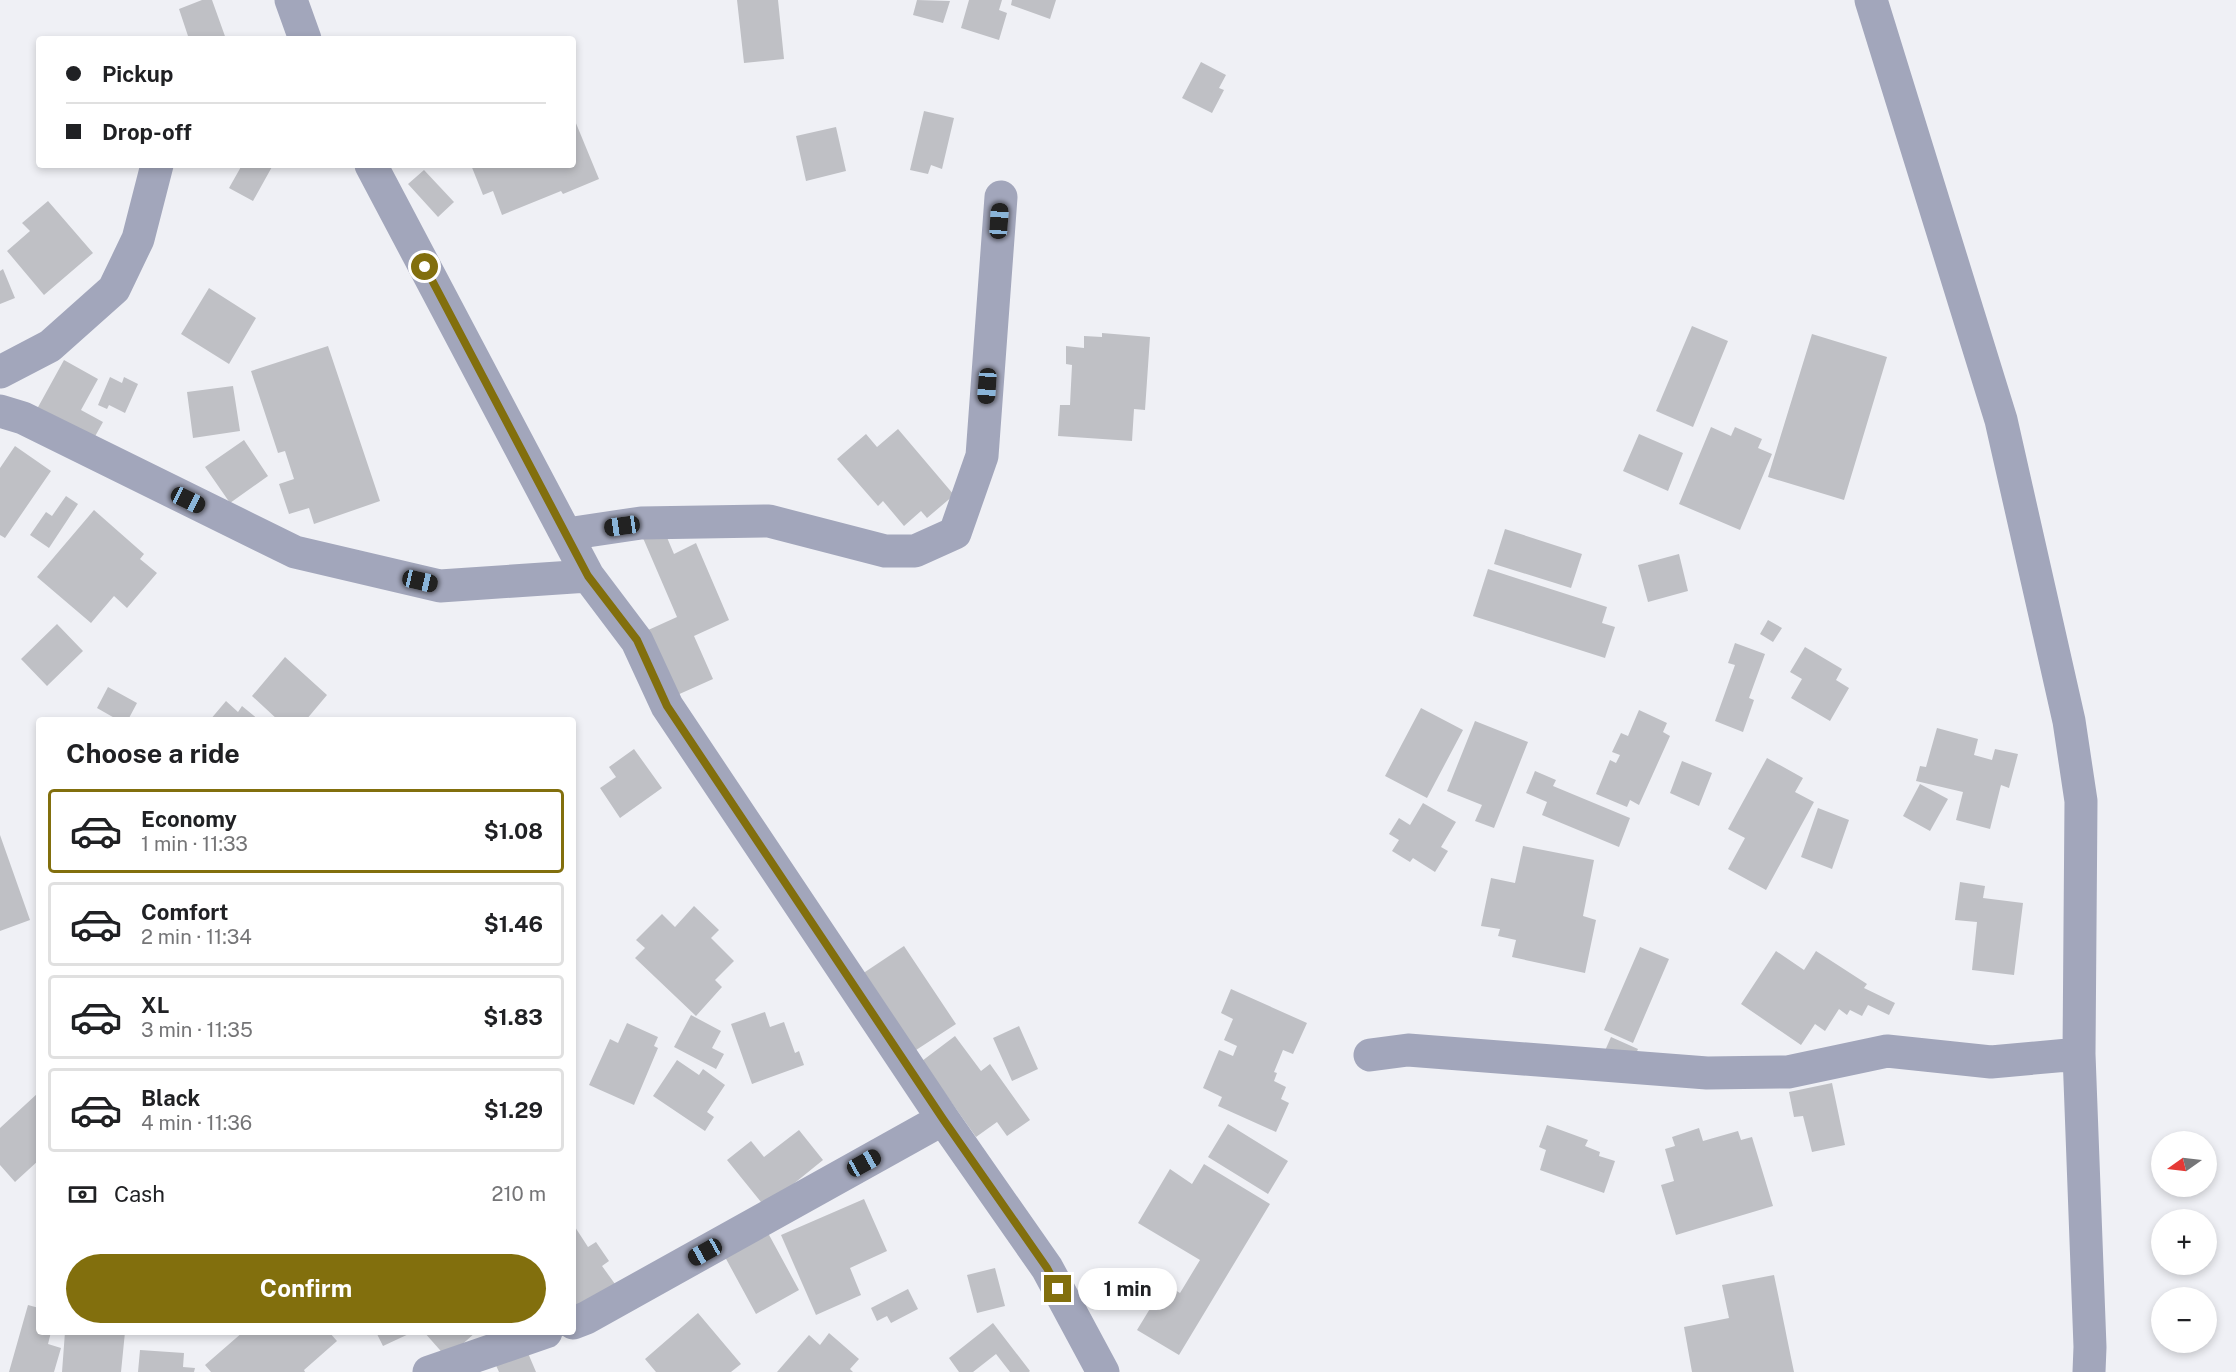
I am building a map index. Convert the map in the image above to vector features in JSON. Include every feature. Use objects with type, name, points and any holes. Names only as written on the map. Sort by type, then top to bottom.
[{"type":"street","points":[[291,0],[304,36]]},
{"type":"street","points":[[1871,0],[2001,420],[2069,721],[2081,801],[2079,1054],[2089,1372]]},
{"type":"street","points":[[0,372],[50,346],[114,290],[138,239],[156,168]]},
{"type":"street","points":[[373,168],[588,576],[637,640],[667,706],[943,1119],[1047,1268],[1103,1372]]},
{"type":"street","points":[[567,534],[640,523],[769,521],[885,551],[915,551],[955,533],[982,456],[1001,197]]},
{"type":"street","points":[[0,411],[23,418],[295,552],[440,586],[588,576]]},
{"type":"street","points":[[1370,1055],[1408,1050],[1719,1073],[1788,1072],[1887,1051],[1991,1062],[2079,1054]]},
{"type":"street","points":[[576,1322],[943,1119]]},
{"type":"street","points":[[429,1372],[537,1335]]},
{"type":"building","points":[[202,0],[212,0],[225,36],[188,36],[179,9]]},
{"type":"building","points":[[737,0],[778,0],[784,59],[744,63]]},
{"type":"building","points":[[917,0],[950,1],[943,23],[913,15]]},
{"type":"building","points":[[969,0],[1002,0],[999,10],[1007,13],[999,40],[961,28]]},
{"type":"building","points":[[1012,0],[1056,0],[1050,19],[1011,5]]},
{"type":"building","points":[[1201,62],[1226,75],[1219,88],[1224,90],[1212,113],[1182,98]]},
{"type":"building","points":[[924,111],[954,118],[942,169],[931,165],[928,174],[910,170]]},
{"type":"building","points":[[576,123],[599,179],[563,194],[561,191],[502,215],[493,191],[483,195],[472,168],[576,168]]},
{"type":"building","points":[[836,127],[846,171],[806,181],[796,136]]},
{"type":"building","points":[[240,168],[271,168],[253,201],[229,188]]},
{"type":"building","points":[[424,170],[454,202],[438,217],[408,184]]},
{"type":"building","points":[[48,201],[93,253],[44,295],[7,251],[30,231],[22,223]]},
{"type":"building","points":[[3,269],[15,298],[0,304],[0,271]]},
{"type":"building","points":[[209,288],[256,318],[229,364],[181,334]]},
{"type":"building","points":[[1692,326],[1728,341],[1693,427],[1656,411]]},
{"type":"building","points":[[1102,333],[1150,337],[1145,410],[1134,409],[1132,441],[1058,436],[1060,405],[1070,405],[1072,365],[1066,364],[1066,346],[1084,348],[1084,336],[1102,337]]},
{"type":"building","points":[[1812,334],[1887,357],[1844,500],[1768,477]]},
{"type":"building","points":[[328,346],[380,501],[314,524],[309,508],[289,514],[279,484],[294,479],[285,451],[278,453],[251,371]]},
{"type":"building","points":[[64,360],[98,379],[81,410],[103,422],[93,440],[37,409]]},
{"type":"building","points":[[110,377],[122,383],[124,377],[138,384],[125,413],[109,405],[107,409],[98,405]]},
{"type":"building","points":[[233,386],[240,431],[193,438],[187,392]]},
{"type":"building","points":[[1711,427],[1731,436],[1735,427],[1762,439],[1758,448],[1772,454],[1740,530],[1679,504]]},
{"type":"building","points":[[898,429],[954,495],[927,518],[921,511],[904,526],[883,501],[878,506],[837,459],[866,434],[877,447]]},
{"type":"building","points":[[1639,434],[1683,453],[1668,491],[1623,471]]},
{"type":"building","points":[[244,440],[268,476],[230,503],[205,467]]},
{"type":"building","points":[[15,446],[51,471],[5,538],[0,535],[0,468]]},
{"type":"building","points":[[66,496],[78,504],[49,548],[30,535],[46,512],[52,516]]},
{"type":"building","points":[[94,510],[144,554],[140,559],[157,573],[127,608],[114,596],[91,623],[37,577]]},
{"type":"building","points":[[663,528],[674,554],[696,543],[729,620],[694,636],[713,679],[675,696],[646,631],[677,617],[643,538]]},
{"type":"building","points":[[1505,529],[1582,554],[1571,588],[1494,564]]},
{"type":"building","points":[[1679,554],[1688,591],[1648,602],[1638,565]]},
{"type":"building","points":[[1488,569],[1607,607],[1602,623],[1615,627],[1605,658],[1473,616]]},
{"type":"building","points":[[1768,620],[1782,628],[1773,642],[1760,634]]},
{"type":"building","points":[[57,624],[83,651],[47,686],[21,659]]},
{"type":"building","points":[[1735,643],[1765,654],[1749,698],[1754,700],[1743,732],[1715,721],[1735,665],[1728,663]]},
{"type":"building","points":[[1805,647],[1842,669],[1836,680],[1849,688],[1830,721],[1791,698],[1802,679],[1790,672]]},
{"type":"building","points":[[285,657],[327,695],[309,717],[275,717],[252,696]]},
{"type":"building","points":[[108,687],[137,703],[130,717],[113,717],[97,708]]},
{"type":"building","points":[[226,701],[238,712],[242,706],[255,717],[213,717]]},
{"type":"building","points":[[1421,708],[1463,730],[1427,798],[1385,776]]},
{"type":"building","points":[[1639,710],[1667,723],[1663,732],[1670,736],[1639,805],[1630,800],[1627,807],[1596,794],[1610,760],[1616,763],[1620,755],[1612,752],[1621,733],[1628,736]]},
{"type":"building","points":[[1475,721],[1528,742],[1494,828],[1475,821],[1482,805],[1447,791]]},
{"type":"building","points":[[1937,728],[1978,739],[1974,755],[1992,760],[1995,749],[2018,754],[2009,788],[2001,785],[1990,829],[1956,820],[1963,792],[1916,781],[1920,766],[1926,767]]},
{"type":"building","points":[[634,749],[662,788],[620,818],[600,788],[616,777],[609,767]]},
{"type":"building","points":[[1767,758],[1803,778],[1795,792],[1814,802],[1766,890],[1728,869],[1745,838],[1728,829]]},
{"type":"building","points":[[1682,761],[1712,773],[1699,806],[1670,793]]},
{"type":"building","points":[[1535,771],[1556,780],[1553,786],[1630,818],[1619,847],[1542,815],[1547,802],[1526,793]]},
{"type":"building","points":[[1920,784],[1948,799],[1930,831],[1903,816]]},
{"type":"building","points":[[1423,803],[1456,822],[1441,847],[1448,851],[1435,872],[1413,858],[1410,862],[1392,851],[1399,840],[1389,834],[1399,818],[1410,825]]},
{"type":"building","points":[[1818,808],[1849,820],[1832,869],[1801,857]]},
{"type":"building","points":[[0,835],[30,920],[0,931]]},
{"type":"building","points":[[1523,846],[1594,860],[1583,916],[1596,920],[1585,973],[1512,957],[1516,940],[1498,936],[1500,929],[1481,926],[1491,878],[1515,883]]},
{"type":"building","points":[[1960,882],[1985,886],[1983,898],[2023,903],[2014,975],[1972,970],[1977,922],[1955,920]]},
{"type":"building","points":[[694,906],[719,930],[711,938],[734,961],[715,980],[722,987],[696,1016],[635,958],[645,948],[636,940],[662,914],[675,927]]},
{"type":"building","points":[[904,946],[956,1024],[913,1052],[862,974]]},
{"type":"building","points":[[1640,947],[1669,959],[1633,1043],[1604,1030]]},
{"type":"building","points":[[1776,951],[1804,970],[1816,951],[1867,984],[1864,988],[1895,1003],[1889,1015],[1868,1005],[1862,1016],[1850,1010],[1847,1015],[1839,1009],[1825,1031],[1815,1024],[1801,1045],[1741,1004]]},
{"type":"building","points":[[1231,989],[1307,1023],[1293,1054],[1283,1050],[1274,1072],[1277,1073],[1274,1081],[1286,1087],[1281,1099],[1289,1103],[1276,1132],[1218,1106],[1222,1097],[1203,1088],[1219,1050],[1233,1056],[1237,1046],[1224,1040],[1233,1019],[1221,1013]]},
{"type":"building","points":[[765,1012],[770,1027],[784,1022],[795,1053],[799,1051],[804,1065],[752,1084],[731,1024]]},
{"type":"building","points":[[691,1015],[721,1031],[712,1048],[724,1054],[716,1069],[674,1047]]},
{"type":"building","points":[[627,1023],[658,1037],[654,1046],[658,1048],[634,1105],[589,1085],[610,1039],[618,1043]]},
{"type":"building","points":[[1019,1026],[1038,1069],[1012,1081],[993,1038]]},
{"type":"building","points":[[955,1036],[981,1071],[990,1064],[1030,1120],[1007,1136],[997,1122],[976,1137],[922,1061]]},
{"type":"building","points":[[1611,1037],[1638,1049],[1631,1065],[1604,1053]]},
{"type":"building","points":[[677,1060],[699,1075],[703,1069],[725,1085],[707,1112],[714,1117],[705,1131],[653,1096]]},
{"type":"building","points":[[1832,1083],[1845,1145],[1812,1152],[1803,1116],[1794,1117],[1789,1092]]},
{"type":"building","points":[[36,1095],[36,1163],[15,1182],[0,1165],[0,1128]]},
{"type":"building","points":[[1228,1124],[1288,1161],[1268,1194],[1208,1157]]},
{"type":"building","points":[[1547,1125],[1588,1140],[1585,1146],[1600,1152],[1599,1156],[1615,1161],[1604,1193],[1540,1170],[1546,1150],[1539,1147]]},
{"type":"building","points":[[1699,1128],[1703,1141],[1738,1131],[1741,1140],[1752,1137],[1773,1206],[1676,1235],[1661,1185],[1674,1181],[1665,1149],[1675,1146],[1672,1137]]},
{"type":"building","points":[[799,1130],[823,1160],[765,1207],[727,1160],[751,1141],[764,1157]]},
{"type":"building","points":[[1204,1164],[1270,1204],[1179,1355],[1137,1330],[1165,1284],[1180,1293],[1200,1260],[1138,1223],[1170,1169],[1192,1184]]},
{"type":"building","points":[[864,1199],[887,1251],[850,1268],[861,1295],[816,1315],[781,1235]]},
{"type":"building","points":[[576,1229],[588,1247],[596,1242],[609,1261],[602,1266],[615,1284],[576,1311]]},
{"type":"building","points":[[768,1233],[799,1290],[756,1314],[725,1257]]},
{"type":"building","points":[[995,1268],[1005,1306],[977,1313],[967,1275]]},
{"type":"building","points":[[1774,1275],[1794,1372],[1692,1372],[1684,1327],[1729,1318],[1722,1285]]},
{"type":"building","points":[[908,1289],[918,1309],[891,1323],[887,1316],[877,1321],[871,1308]]},
{"type":"building","points":[[28,1305],[36,1307],[36,1335],[50,1335],[48,1344],[61,1348],[54,1372],[9,1372]]},
{"type":"building","points":[[698,1313],[741,1364],[731,1372],[656,1372],[645,1359]]},
{"type":"building","points":[[993,1323],[1029,1372],[1010,1372],[996,1354],[973,1372],[959,1372],[949,1358]]},
{"type":"building","points":[[829,1333],[859,1359],[850,1369],[853,1372],[777,1372],[809,1335],[820,1345]]},
{"type":"building","points":[[65,1335],[125,1335],[121,1372],[62,1372]]},
{"type":"building","points":[[240,1335],[332,1335],[337,1341],[304,1370],[305,1372],[211,1372],[205,1365]]},
{"type":"building","points":[[378,1335],[407,1335],[383,1346]]},
{"type":"building","points":[[427,1335],[473,1335],[447,1358]]},
{"type":"building","points":[[525,1346],[536,1372],[499,1372],[494,1361]]},
{"type":"building","points":[[140,1350],[184,1353],[183,1367],[195,1368],[194,1372],[138,1372]]},
{"type":"route","points":[[425,267],[588,576],[637,640],[667,706],[943,1119],[1047,1268],[1058,1289]]}]
